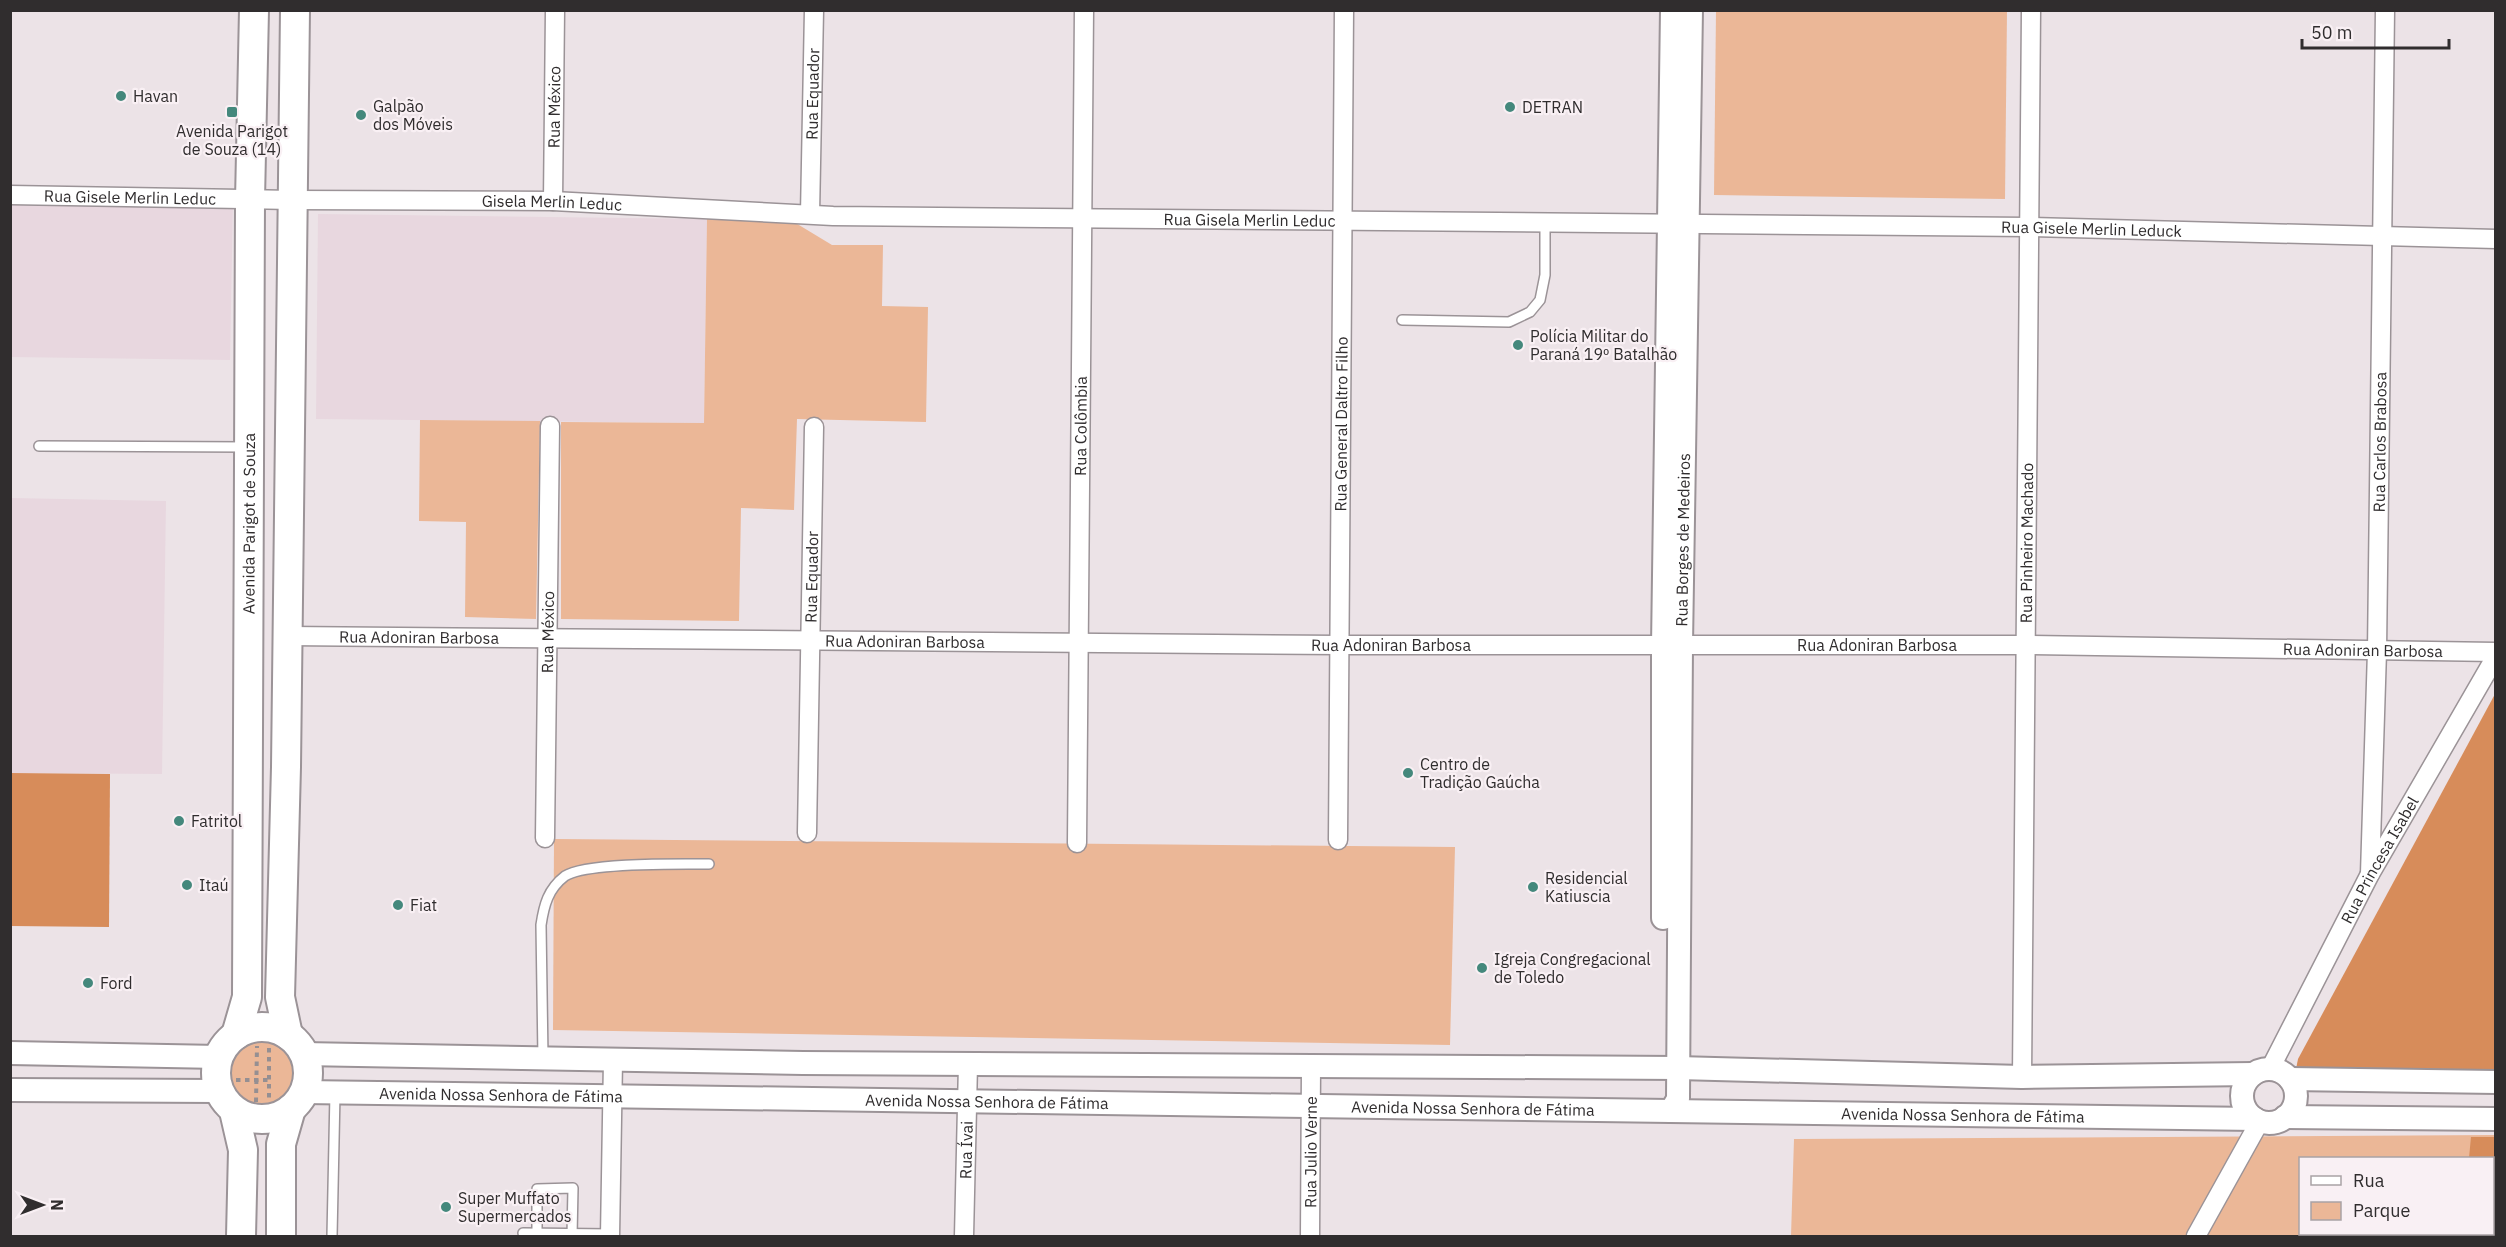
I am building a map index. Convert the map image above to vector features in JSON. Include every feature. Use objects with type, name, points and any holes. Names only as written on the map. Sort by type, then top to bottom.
[{"type":"main road","name":"Avenida Parigot de Souza","points":[[241,1236],[243,1150],[227,1101],[216,1080],[247,997],[250,200],[254,10]]},
{"type":"main road","points":[[280,1236],[281,1144],[308,1078],[280,997],[295,10]]},
{"type":"main road","points":[[227,1046],[257,1027],[269,1028],[296,1044]]},
{"type":"main road","points":[[227,1101],[255,1119],[268,1119],[280,1116],[297,1101]]},
{"type":"street","name":"Rua México","points":[[553,201],[555,10]]},
{"type":"street","name":"Rua Equador","points":[[810,214],[814,10]]},
{"type":"street","name":"Rua Colômbia","points":[[1077,843],[1084,10]]},
{"type":"street","name":"Rua General Daltro Filho","points":[[1338,840],[1344,10]]},
{"type":"street","name":"Rua Borges de Medeiros","points":[[1672,10],[1679,225]]},
{"type":"street","name":"Rua Borges de Medeiros","points":[[1671,1068],[1672,646],[1679,225],[1691,10]]},
{"type":"street","name":"Rua Pinheiro Machado","points":[[2022,1077],[2031,10]]},
{"type":"street","name":"Rua Carlos Brabosa","points":[[2370,874],[2377,651],[2385,10]]},
{"type":"street","name":"Rua Gisele Merlin Leduc","points":[[10,195],[292,201]]},
{"type":"street","name":"Gisela Merlin Leduc","points":[[292,201],[553,201],[810,214]]},
{"type":"street","name":"Rua Gisela Merlin Leduc","points":[[810,214],[1679,225]]},
{"type":"street","name":"Rua Gisele Merlin Leduck","points":[[1679,225],[2029,227],[2496,239]]},
{"type":"street","name":"Rua México","points":[[545,838],[550,426]]},
{"type":"street","name":"Rua Equador","points":[[807,833],[814,427]]},
{"type":"street","name":"Rua Adoniran Barbosa","points":[[287,636],[1339,645],[2026,645],[2496,654]]},
{"type":"street","name":"Rua Princesa Isabel","points":[[2262,1071],[2370,874],[2496,654]]},
{"type":"street","points":[[296,1044],[613,1060],[1671,1068],[2022,1077],[2262,1071],[2284,1074],[2290,1079],[2294,1087],[2295,1103],[2285,1117]]},
{"type":"street","points":[[10,1053],[227,1046]]},
{"type":"street","points":[[610,1235],[613,1060]]},
{"type":"street","name":"Rua Ívai","points":[[964,1236],[968,1064]]},
{"type":"street","name":"Rua Julio Verne","points":[[1310,1236],[1311,1067]]},
{"type":"street","points":[[1671,1068],[1678,1099],[1671,1111]]},
{"type":"street","points":[[2196,1236],[2258,1120],[2249,1114],[2242,1100],[2244,1085],[2262,1071]]},
{"type":"street","points":[[2290,1079],[2496,1082]]},
{"type":"street","points":[[10,1090],[227,1101]]},
{"type":"street","name":"Avenida Nossa Senhora de Fátima","points":[[297,1101],[334,1093],[1671,1111],[2273,1122],[2285,1117],[2496,1119]]},
{"type":"lane","points":[[1402,320],[1509,322],[1530,312],[1540,300],[1545,274],[1545,223]]},
{"type":"lane","points":[[39,446],[249,447]]},
{"type":"lane","points":[[543,1058],[541,925],[544,905],[551,890],[567,875],[599,868],[654,864],[709,864]]},
{"type":"lane","points":[[332,1236],[334,1093]]},
{"type":"lane","points":[[537,1234],[537,1189],[573,1188],[572,1235]]},
{"type":"lane","points":[[523,1233],[610,1235]]},
{"type":"shaded area","points":[[11,196],[233,200],[230,360],[11,357]]},
{"type":"shaded area","points":[[318,214],[707,219],[704,423],[316,419]]},
{"type":"shaded area","points":[[11,498],[166,501],[162,774],[11,773]]},
{"type":"shaded area","points":[[2495,694],[2495,1074],[2296,1069],[2298,1059]]},
{"type":"shaded area","points":[[11,773],[110,774],[109,927],[11,926]]},
{"type":"shaded area","points":[[2471,1137],[2495,1137],[2495,1236],[2464,1235],[2494,1235],[2494,1157],[2469,1157]]},
{"type":"green space","points":[[1716,11],[2007,11],[2005,199],[1714,195]]},
{"type":"green space","points":[[707,219],[789,219],[832,245],[883,245],[882,306],[928,307],[926,422],[797,419],[794,510],[741,508],[739,621],[561,619],[561,422],[704,423]]},
{"type":"green space","points":[[420,420],[540,421],[536,619],[465,617],[466,522],[419,521]]},
{"type":"green space","points":[[554,839],[1455,847],[1450,1045],[553,1030]]},
{"type":"green space","points":[[262,1036],[276,1039],[288,1047],[296,1059],[299,1073],[296,1087],[288,1099],[276,1107],[262,1110],[248,1107],[236,1099],[228,1087],[225,1073],[228,1059],[236,1047],[248,1039]]},
{"type":"green space","points":[[2495,1135],[2495,1236],[1791,1236],[1794,1139]]},
{"type":"place","name":"Havan","points":[[121,96]]},
{"type":"place","name":"DETRAN","points":[[1510,107]]},
{"type":"place","name":"Avenida Parigot de Souza (14)","points":[[232,112]]},
{"type":"place","name":"Galpão dos Móveis","points":[[361,115]]},
{"type":"place","name":"Polícia Militar do Paraná 19º Batalhão","points":[[1518,345]]},
{"type":"place","name":"Centro de Tradição Gaúcha","points":[[1408,773]]},
{"type":"place","name":"Fatritol","points":[[179,821]]},
{"type":"place","name":"Itaú","points":[[187,885]]},
{"type":"place","name":"Residencial Katiuscia","points":[[1533,887]]},
{"type":"place","name":"Fiat","points":[[398,905]]},
{"type":"place","name":"Igreja Congregacional de Toledo","points":[[1482,968]]},
{"type":"place","name":"Ford","points":[[88,983]]},
{"type":"place","name":"Super Muffato Supermercados","points":[[446,1207]]}]
